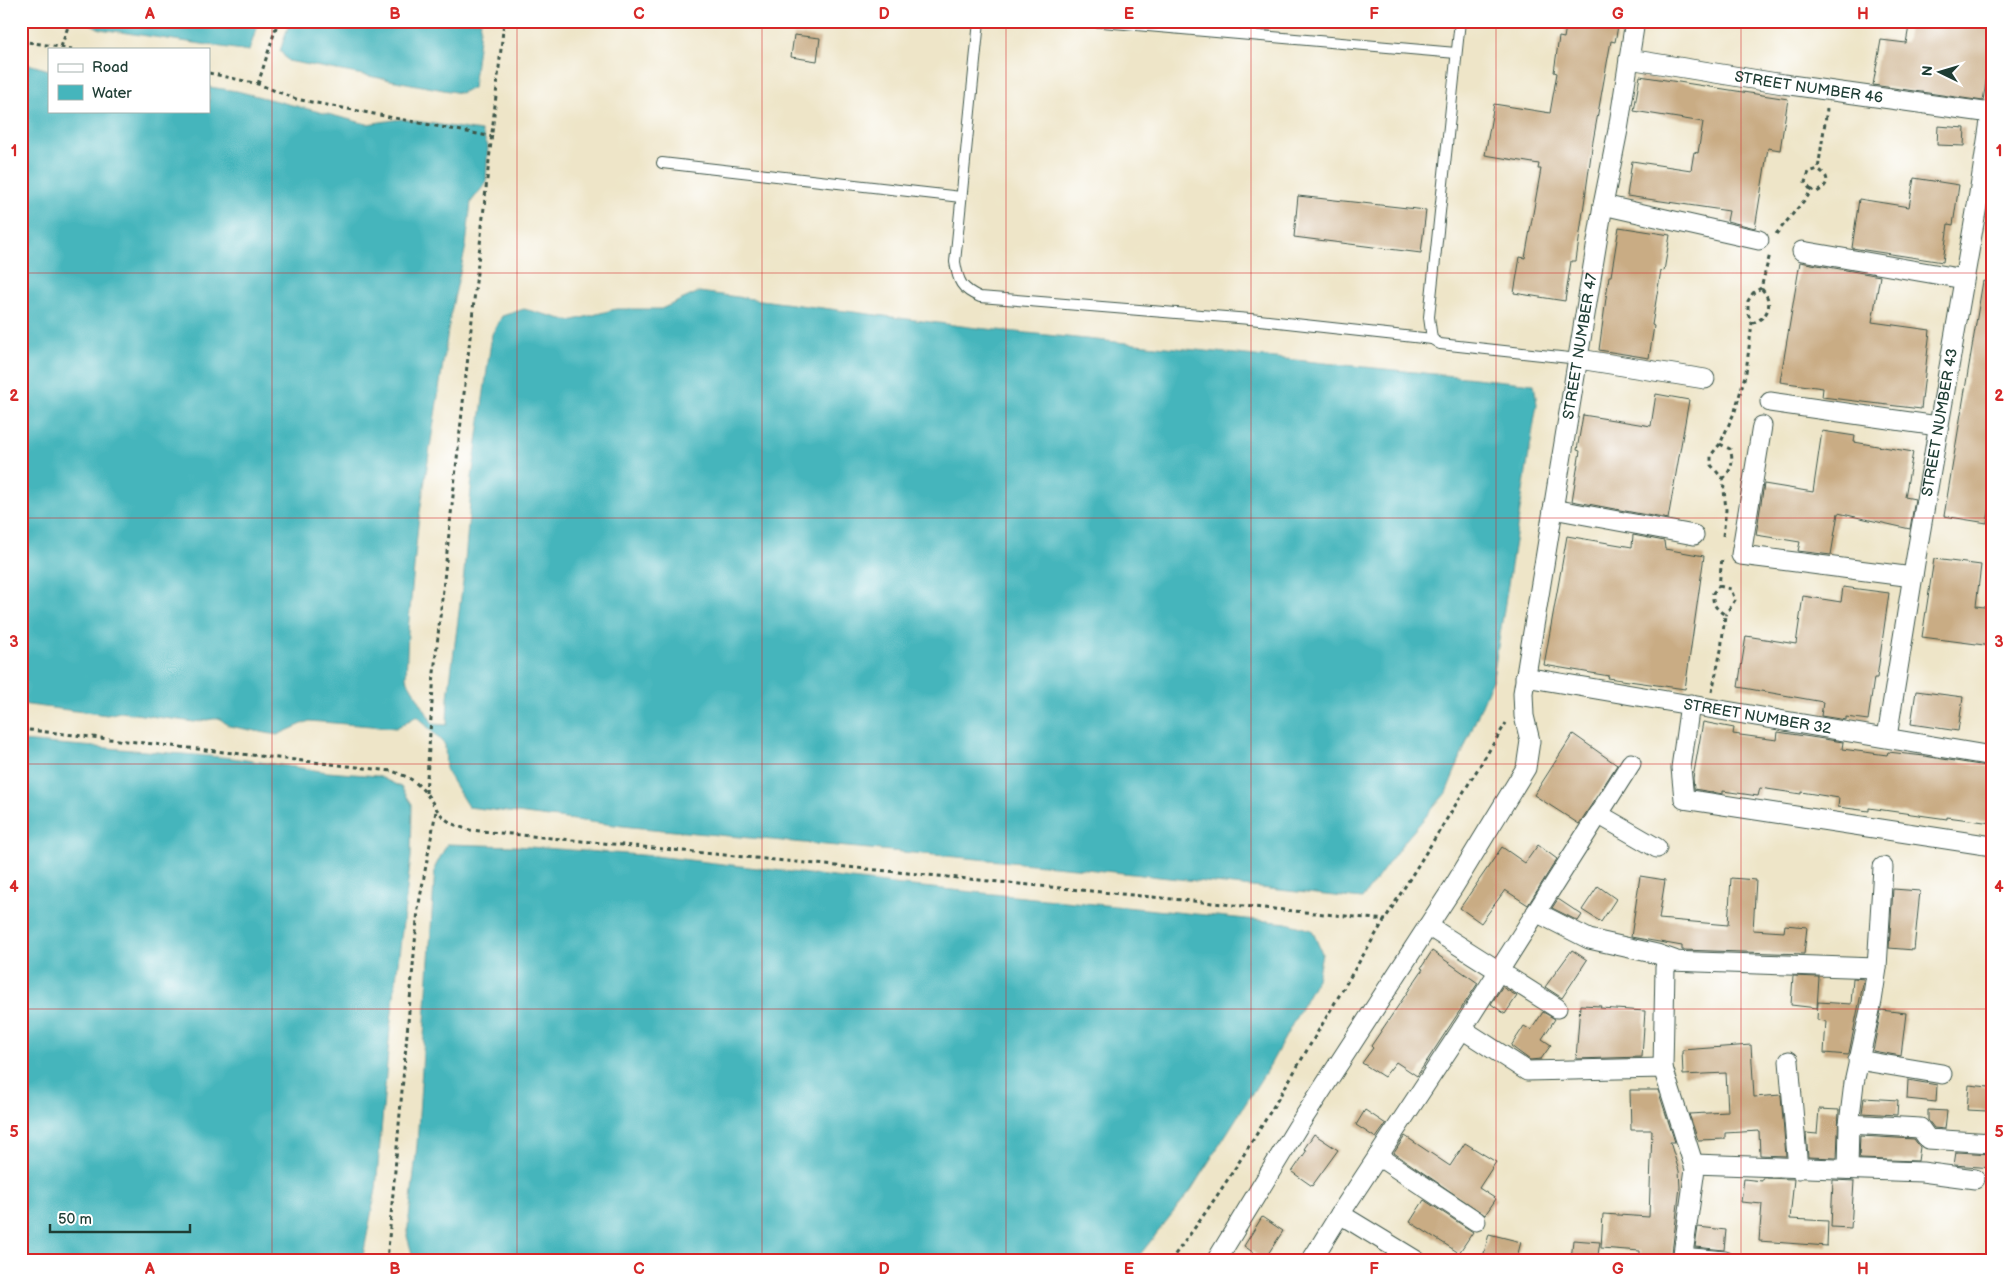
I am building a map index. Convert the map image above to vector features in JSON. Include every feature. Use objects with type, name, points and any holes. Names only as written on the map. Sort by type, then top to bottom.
[{"type":"street","name":"STREET NUMBER 47","points":[[1216,1261],[1297,1128],[1428,926],[1526,768],[1530,741],[1522,693],[1603,204],[1618,130],[1636,21]]},
{"type":"street","name":"STREET NUMBER 46","points":[[1629,59],[1783,84],[1991,111]]},
{"type":"street","name":"STREET NUMBER 43","points":[[1887,737],[1912,577],[1991,111]]},
{"type":"street","points":[[1603,204],[1759,240]]},
{"type":"street","points":[[1802,251],[1964,279]]},
{"type":"street","points":[[1578,358],[1704,378]]},
{"type":"street","points":[[1770,402],[1938,426]]},
{"type":"street","points":[[1762,426],[1741,555],[1912,577]]},
{"type":"street","points":[[1553,509],[1694,536]]},
{"type":"street","name":"STREET NUMBER 32","points":[[1526,674],[1992,756]]},
{"type":"street","points":[[1690,704],[1681,768],[1684,799],[1992,846]]},
{"type":"street","points":[[1311,1261],[1462,1029],[1631,763]]},
{"type":"street","points":[[1598,814],[1657,848]]},
{"type":"street","points":[[1848,1169],[1849,1124],[1858,1060],[1872,1001],[1877,968],[1882,867]]},
{"type":"street","points":[[1536,912],[1594,941],[1657,954],[1674,960],[1877,968]]},
{"type":"street","points":[[1428,926],[1557,1008]]},
{"type":"street","points":[[1674,960],[1666,963],[1665,968],[1663,1068],[1694,1164],[1695,1177],[1682,1259],[1725,1261]]},
{"type":"street","points":[[1462,1029],[1527,1071],[1663,1068]]},
{"type":"street","points":[[1858,1060],[1942,1074]]},
{"type":"street","points":[[1789,1061],[1798,1169]]},
{"type":"street","points":[[1849,1124],[1920,1128],[1928,1139],[1992,1143]]},
{"type":"street","points":[[1378,1156],[1476,1222]]},
{"type":"street","points":[[1694,1164],[1935,1173],[1975,1179]]},
{"type":"street","points":[[1340,1214],[1416,1261]]},
{"type":"lane","points":[[979,21],[955,262],[958,280],[969,292],[980,297],[1250,318],[1432,339],[1440,344],[1578,358]]},
{"type":"lane","points":[[1091,21],[1456,53]]},
{"type":"lane","points":[[1432,339],[1429,317],[1460,21]]},
{"type":"lane","points":[[662,164],[961,197]]},
{"type":"path","points":[[61,47],[70,21]]},
{"type":"path","points":[[258,84],[278,21]]},
{"type":"path","points":[[426,793],[434,673],[504,21]]},
{"type":"path","points":[[21,41],[66,48]]},
{"type":"path","points":[[210,73],[258,84],[296,99],[493,137]]},
{"type":"path","points":[[1810,190],[1817,192],[1824,187],[1827,181],[1825,174],[1818,168]]},
{"type":"path","points":[[1752,323],[1761,320],[1767,314],[1769,302],[1767,294],[1761,288]]},
{"type":"path","points":[[1720,444],[1730,449],[1734,460],[1730,471],[1724,479]]},
{"type":"path","points":[[1719,586],[1731,589],[1735,600],[1725,615]]},
{"type":"path","points":[[1170,1261],[1201,1220],[1257,1134],[1509,720]]},
{"type":"path","points":[[21,730],[392,771],[415,782],[426,793],[436,811],[457,826],[470,830],[1386,920]]},
{"type":"path","points":[[387,1261],[418,909],[436,811]]},
{"type":"water","points":[[90,21],[259,21],[249,51],[100,29],[89,23]]},
{"type":"water","points":[[290,21],[481,21],[473,88],[460,93],[288,61],[280,51]]},
{"type":"water","points":[[21,62],[48,70],[48,112],[210,112],[210,87],[237,91],[367,124],[401,119],[481,131],[488,146],[486,183],[471,202],[466,246],[451,312],[418,525],[408,631],[406,678],[433,724],[447,725],[448,697],[464,573],[472,478],[492,334],[502,316],[524,309],[570,321],[616,309],[661,309],[699,292],[977,328],[1534,384],[1537,404],[1493,678],[1446,793],[1404,842],[1362,899],[1086,869],[631,827],[468,807],[446,771],[445,745],[417,716],[396,728],[309,721],[277,735],[229,726],[219,718],[194,722],[120,712],[107,715],[21,704]]},
{"type":"water","points":[[21,741],[232,758],[328,772],[378,776],[401,787],[412,804],[411,857],[390,1029],[376,1189],[362,1261],[21,1261]]},
{"type":"water","points":[[447,844],[515,846],[655,856],[902,885],[1287,923],[1312,930],[1322,953],[1317,979],[1270,1065],[1191,1190],[1135,1261],[414,1261],[407,1236],[417,1145],[435,867]]},
{"type":"building","points":[[1567,21],[1619,21],[1615,42],[1611,41],[1593,141],[1576,261],[1571,261],[1565,301],[1514,293],[1520,257],[1525,258],[1541,169],[1538,169],[1539,164],[1485,155],[1494,104],[1550,113],[1557,73],[1554,72],[1559,37],[1564,38]]},
{"type":"building","points":[[1910,21],[1992,21],[1988,56],[1990,56],[1983,101],[1873,85],[1881,40],[1906,43]]},
{"type":"building","points":[[794,35],[820,38],[817,61],[791,57]]},
{"type":"building","points":[[1640,76],[1788,99],[1780,150],[1768,148],[1755,228],[1727,221],[1729,211],[1627,196],[1632,161],[1691,170],[1694,152],[1698,153],[1703,122],[1634,111]]},
{"type":"building","points":[[1938,126],[1965,128],[1964,146],[1937,145]]},
{"type":"building","points":[[1914,178],[1959,185],[1953,225],[1948,224],[1943,262],[1852,248],[1859,199],[1909,207]]},
{"type":"building","points":[[1298,196],[1426,210],[1421,253],[1294,237]]},
{"type":"building","points":[[1619,227],[1670,235],[1664,271],[1661,270],[1649,358],[1599,350],[1609,276],[1611,276]]},
{"type":"building","points":[[1800,262],[1880,276],[1872,322],[1930,330],[1921,409],[1822,397],[1823,388],[1780,382]]},
{"type":"building","points":[[1983,281],[1992,282],[1992,495],[1987,523],[1944,516]]},
{"type":"building","points":[[1656,394],[1689,400],[1668,519],[1572,501],[1580,451],[1577,450],[1583,415],[1651,426]]},
{"type":"building","points":[[1822,431],[1855,436],[1854,442],[1913,452],[1905,497],[1915,499],[1910,529],[1838,513],[1831,555],[1798,551],[1800,542],[1756,535],[1764,484],[1813,492]]},
{"type":"building","points":[[1633,535],[1664,541],[1665,549],[1704,556],[1685,689],[1608,678],[1609,676],[1544,665],[1567,536],[1632,547]]},
{"type":"building","points":[[1934,559],[1981,565],[1976,606],[1992,608],[1992,646],[1922,637]]},
{"type":"building","points":[[1843,587],[1889,593],[1877,678],[1874,678],[1868,720],[1846,717],[1846,720],[1821,716],[1823,702],[1738,687],[1746,636],[1796,644],[1803,596],[1841,602]]},
{"type":"building","points":[[1916,691],[1963,697],[1958,731],[1911,724]]},
{"type":"building","points":[[1703,722],[1734,728],[1733,734],[1777,740],[1778,732],[1843,742],[1842,749],[1887,755],[1888,752],[1924,756],[1992,767],[1992,823],[1869,808],[1869,811],[1838,807],[1839,798],[1801,792],[1801,794],[1760,788],[1758,796],[1723,791],[1723,794],[1694,789],[1693,778]]},
{"type":"building","points":[[1573,734],[1617,765],[1579,824],[1534,795]]},
{"type":"building","points":[[1538,845],[1557,859],[1528,905],[1505,890],[1481,923],[1460,908],[1502,847],[1525,863]]},
{"type":"building","points":[[1640,876],[1665,880],[1659,919],[1728,925],[1731,878],[1756,880],[1753,930],[1784,932],[1785,925],[1807,927],[1804,954],[1682,950],[1682,946],[1631,937]]},
{"type":"building","points":[[1598,886],[1616,899],[1601,922],[1582,910]]},
{"type":"building","points":[[1893,889],[1920,891],[1914,950],[1889,948]]},
{"type":"building","points":[[1558,899],[1582,915],[1578,921],[1552,908]]},
{"type":"building","points":[[1572,950],[1587,960],[1562,998],[1545,987]]},
{"type":"building","points":[[1432,951],[1478,983],[1417,1076],[1396,1062],[1384,1077],[1362,1063],[1373,1048],[1371,1046],[1423,969],[1421,968]]},
{"type":"building","points":[[1793,976],[1819,977],[1817,1008],[1791,1005]]},
{"type":"building","points":[[1853,978],[1864,979],[1849,1053],[1848,1055],[1824,1053],[1826,1021],[1817,1020],[1818,1002],[1851,1004]]},
{"type":"building","points":[[1502,987],[1517,996],[1505,1014],[1491,1004]]},
{"type":"building","points":[[1580,1005],[1645,1011],[1642,1057],[1576,1059]]},
{"type":"building","points":[[1881,1010],[1906,1013],[1901,1056],[1873,1051]]},
{"type":"building","points":[[1543,1012],[1555,1019],[1542,1039],[1551,1045],[1541,1059],[1530,1060],[1511,1046],[1524,1026],[1531,1030]]},
{"type":"building","points":[[1751,1045],[1754,1097],[1781,1095],[1786,1156],[1760,1155],[1759,1131],[1725,1133],[1725,1139],[1698,1140],[1689,1114],[1728,1112],[1726,1073],[1683,1075],[1682,1050]]},
{"type":"building","points":[[1908,1080],[1937,1085],[1936,1102],[1907,1099]]},
{"type":"building","points":[[1969,1085],[1989,1087],[1987,1111],[1967,1110]]},
{"type":"building","points":[[1630,1090],[1658,1090],[1675,1142],[1670,1142],[1679,1171],[1680,1187],[1671,1261],[1640,1261],[1640,1251],[1601,1248],[1603,1214],[1649,1217],[1652,1130],[1631,1130]]},
{"type":"building","points":[[1864,1098],[1898,1100],[1897,1115],[1862,1113]]},
{"type":"building","points":[[1819,1109],[1839,1110],[1837,1158],[1808,1157],[1806,1133],[1817,1134]]},
{"type":"building","points":[[1365,1110],[1386,1124],[1376,1138],[1356,1125]]},
{"type":"building","points":[[1928,1110],[1947,1111],[1945,1129],[1934,1128],[1928,1120]]},
{"type":"building","points":[[1314,1134],[1338,1150],[1312,1186],[1292,1172],[1307,1150],[1304,1149]]},
{"type":"building","points":[[1405,1136],[1450,1166],[1465,1143],[1496,1162],[1479,1188],[1496,1199],[1485,1215],[1394,1153]]},
{"type":"building","points":[[1860,1136],[1914,1139],[1920,1147],[1918,1161],[1859,1159]]},
{"type":"building","points":[[1956,1152],[1992,1154],[1992,1168],[1954,1165]]},
{"type":"building","points":[[1762,1178],[1794,1179],[1790,1219],[1828,1221],[1827,1246],[1759,1241],[1762,1204],[1741,1202],[1744,1179],[1762,1181]]},
{"type":"building","points":[[1833,1180],[1854,1181],[1851,1228],[1831,1227]]},
{"type":"building","points":[[1424,1200],[1473,1232],[1459,1253],[1410,1222]]},
{"type":"building","points":[[1262,1217],[1283,1231],[1264,1260],[1244,1246]]},
{"type":"building","points":[[1698,1227],[1726,1230],[1724,1250],[1695,1247]]},
{"type":"building","points":[[1489,1234],[1521,1242],[1516,1261],[1482,1261]]},
{"type":"building","points":[[1573,1240],[1600,1242],[1597,1261],[1571,1261]]}]
